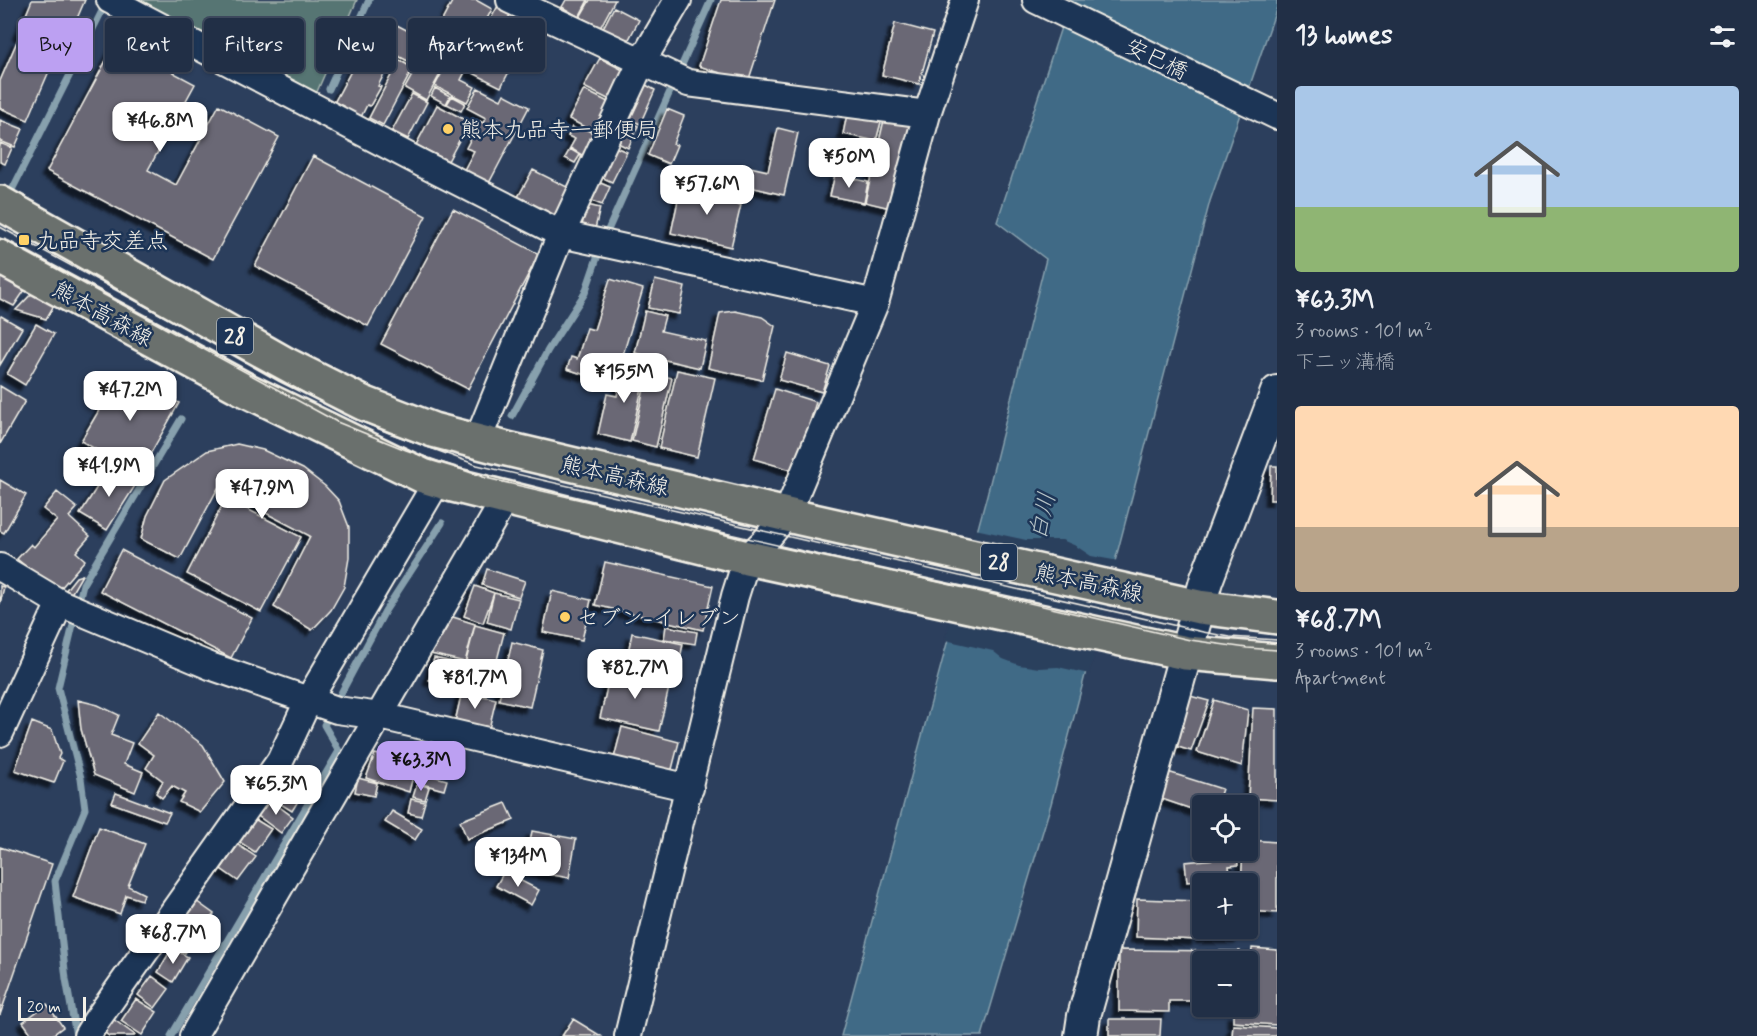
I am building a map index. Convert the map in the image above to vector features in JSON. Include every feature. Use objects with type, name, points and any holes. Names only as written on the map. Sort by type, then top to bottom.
[{"type":"main road","name":"熊本高森線","points":[[0,203],[279,361],[363,403],[433,430],[793,516],[1199,606],[1277,617]]},
{"type":"main road","name":"熊本高森線","points":[[0,257],[244,389],[423,476],[747,558],[1186,653],[1277,661]]},
{"type":"street","points":[[510,0],[688,83],[927,114]]},
{"type":"street","points":[[489,445],[561,234],[641,63],[678,0]]},
{"type":"street","points":[[628,1036],[735,597],[747,558],[793,516],[875,303],[927,114],[965,0]]},
{"type":"street","name":"安巳橋","points":[[1036,0],[1277,116]]},
{"type":"street","points":[[114,2],[423,165],[561,234],[875,303]]},
{"type":"street","points":[[1081,1036],[1084,1016],[1206,581],[1277,392]]},
{"type":"street","points":[[87,1036],[322,704],[468,489]]},
{"type":"street","points":[[193,1036],[380,716],[468,489]]},
{"type":"street","points":[[0,567],[61,604],[210,666],[322,704],[690,788]]},
{"type":"street","points":[[0,733],[61,604]]},
{"type":"green space","points":[[133,0],[357,0],[349,18],[316,18],[316,72],[326,72],[316,94],[273,72],[304,72],[304,18],[204,18],[204,36],[192,30],[192,18],[168,18]]},
{"type":"water","name":"白川","points":[[1070,0],[1277,0],[1277,7],[1210,201],[1051,804],[982,1036],[841,1036],[987,495],[1046,259],[997,222]]},
{"type":"pier","points":[[975,529],[1026,540],[1062,540],[1091,556],[1119,561],[1089,674],[1058,667],[1039,668],[1019,665],[1003,659],[993,651],[945,640]]},
{"type":"building","points":[[32,0],[85,0],[77,18],[25,18]]},
{"type":"building","points":[[453,0],[476,0],[492,9],[487,18],[443,18]]},
{"type":"building","points":[[566,0],[588,0],[579,17],[562,7]]},
{"type":"building","points":[[590,0],[615,0],[600,28],[580,17]]},
{"type":"building","points":[[721,0],[775,0],[748,82],[699,66]]},
{"type":"building","points":[[499,4],[512,11],[508,18],[491,18]]},
{"type":"building","points":[[614,7],[639,20],[629,39],[618,42],[601,32]]},
{"type":"building","points":[[895,23],[933,33],[919,84],[882,75]]},
{"type":"building","points":[[396,25],[408,31],[408,61],[396,55]]},
{"type":"building","points":[[18,39],[18,72],[49,72],[28,120],[0,108],[0,81]]},
{"type":"building","points":[[600,58],[621,69],[625,80],[614,102],[584,87]]},
{"type":"building","points":[[399,60],[408,65],[408,72],[411,72],[383,125],[369,118],[393,72],[396,72]]},
{"type":"building","points":[[105,63],[105,72],[172,72],[195,84],[148,170],[176,185],[219,105],[279,137],[213,259],[47,171]]},
{"type":"building","points":[[351,72],[385,72],[378,86],[381,87],[361,117],[334,103]]},
{"type":"building","points":[[414,72],[441,72],[426,100],[405,88]]},
{"type":"building","points":[[442,72],[465,72],[461,80],[475,87],[467,102],[435,86]]},
{"type":"building","points":[[471,72],[509,72],[501,87]]},
{"type":"building","points":[[646,85],[655,90],[640,124],[630,119]]},
{"type":"building","points":[[435,88],[450,96],[446,104],[431,96]]},
{"type":"building","points":[[478,88],[501,100],[504,94],[529,107],[489,183],[464,170],[474,151],[466,148],[480,121],[483,123],[486,118],[467,108]]},
{"type":"building","points":[[584,90],[612,104],[596,133],[569,119]]},
{"type":"building","points":[[412,94],[427,102],[408,139],[392,131]]},
{"type":"building","points":[[452,96],[465,103],[461,111],[447,104]]},
{"type":"building","points":[[437,105],[469,122],[448,161],[416,145]]},
{"type":"building","points":[[667,109],[684,116],[673,144],[677,145],[669,164],[648,155]]},
{"type":"building","points":[[847,114],[881,122],[876,141],[843,134]]},
{"type":"building","points":[[0,120],[23,129],[15,147],[0,141]]},
{"type":"building","points":[[884,120],[919,128],[899,210],[865,202]]},
{"type":"building","points":[[629,122],[638,126],[628,148],[618,143]]},
{"type":"building","points":[[572,127],[579,131],[581,127],[599,136],[587,158],[570,148],[575,139],[568,136]]},
{"type":"building","points":[[778,128],[798,133],[784,195],[746,186],[750,167],[768,171]]},
{"type":"building","points":[[0,143],[12,148],[5,164],[0,162]]},
{"type":"building","points":[[615,147],[627,152],[612,182],[601,177]]},
{"type":"building","points":[[570,149],[580,155],[575,163],[565,158]]},
{"type":"building","points":[[313,156],[426,216],[368,326],[255,266]]},
{"type":"building","points":[[533,170],[573,190],[558,218],[518,197]]},
{"type":"building","points":[[835,174],[868,182],[864,203],[830,196]]},
{"type":"building","points":[[702,180],[725,185],[722,201],[741,205],[731,247],[671,233],[680,191],[699,196]]},
{"type":"building","points":[[598,182],[610,187],[602,205],[590,200]]},
{"type":"building","points":[[587,205],[600,208],[595,229],[582,225]]},
{"type":"building","points":[[453,209],[539,254],[468,389],[381,344]]},
{"type":"building","points":[[0,273],[27,287],[14,306],[0,299]]},
{"type":"building","points":[[610,279],[643,289],[622,358],[618,357],[610,383],[567,369],[571,357],[577,359],[587,328],[594,330]]},
{"type":"building","points":[[655,280],[685,287],[679,314],[648,308]]},
{"type":"building","points":[[40,285],[59,297],[46,319],[16,310]]},
{"type":"building","points":[[645,311],[665,316],[661,331],[706,341],[700,368],[635,353]]},
{"type":"building","points":[[735,311],[762,317],[775,326],[762,380],[708,368],[720,313]]},
{"type":"building","points":[[1,316],[22,328],[0,365],[0,318]]},
{"type":"building","points":[[36,324],[54,334],[25,385],[7,374]]},
{"type":"building","points":[[787,353],[830,366],[822,392],[779,380]]},
{"type":"building","points":[[625,361],[647,366],[630,442],[598,434],[607,394],[617,396]]},
{"type":"building","points":[[677,370],[715,378],[697,457],[659,448]]},
{"type":"building","points":[[122,371],[179,403],[139,474],[81,441]]},
{"type":"building","points":[[648,372],[672,378],[656,447],[632,441]]},
{"type":"building","points":[[0,386],[25,401],[0,444]]},
{"type":"building","points":[[775,389],[816,402],[795,471],[754,459]]},
{"type":"building","points":[[237,444],[263,450],[303,469],[325,486],[339,501],[349,527],[349,558],[344,587],[331,610],[312,630],[274,607],[310,536],[218,488],[180,559],[141,539],[147,516],[165,480],[207,451]]},
{"type":"building","points":[[111,465],[138,481],[107,530],[80,514]]},
{"type":"building","points":[[1271,466],[1277,466],[1277,500],[1270,500]]},
{"type":"building","points":[[0,480],[26,495],[4,533],[0,531]]},
{"type":"building","points":[[57,492],[77,508],[69,517],[90,536],[76,552],[85,560],[60,589],[35,574],[17,559],[31,544],[34,547],[57,520],[43,509]]},
{"type":"building","points":[[226,498],[301,537],[261,612],[187,574]]},
{"type":"building","points":[[121,550],[252,618],[231,658],[100,591]]},
{"type":"building","points":[[605,562],[713,586],[703,630],[595,605]]},
{"type":"building","points":[[487,569],[525,581],[519,597],[482,585]]},
{"type":"building","points":[[82,575],[71,594],[65,591],[76,577]]},
{"type":"building","points":[[0,586],[4,587],[0,604]]},
{"type":"building","points":[[475,586],[494,593],[483,623],[464,616]]},
{"type":"building","points":[[552,591],[591,600],[582,640],[543,632]]},
{"type":"building","points":[[494,593],[519,599],[511,629],[487,622]]},
{"type":"building","points":[[453,617],[475,624],[465,662],[431,654]]},
{"type":"building","points":[[475,625],[504,633],[495,668],[466,661]]},
{"type":"building","points":[[666,626],[697,632],[695,644],[664,639]]},
{"type":"building","points":[[632,633],[683,644],[679,664],[628,653]]},
{"type":"building","points":[[512,642],[543,650],[530,707],[499,700]]},
{"type":"building","points":[[434,658],[487,670],[482,692],[429,680]]},
{"type":"building","points":[[611,670],[670,683],[659,731],[600,718]]},
{"type":"building","points":[[462,691],[496,699],[489,729],[455,722]]},
{"type":"building","points":[[1190,696],[1209,701],[1191,751],[1175,746]]},
{"type":"building","points":[[78,700],[98,705],[119,715],[111,735],[132,743],[124,764],[143,772],[135,792],[94,775],[81,729]]},
{"type":"building","points":[[1214,700],[1248,710],[1242,766],[1197,752]]},
{"type":"building","points":[[1253,708],[1277,709],[1277,800],[1258,799],[1258,795],[1248,795]]},
{"type":"building","points":[[159,712],[203,745],[225,782],[200,812],[179,802],[185,793],[172,786],[162,798],[156,793],[163,781],[146,768],[154,755],[138,743]]},
{"type":"building","points":[[32,722],[52,730],[60,754],[58,758],[63,761],[54,783],[15,770]]},
{"type":"building","points":[[622,727],[679,742],[671,773],[614,758]]},
{"type":"building","points":[[425,740],[436,743],[429,766],[419,762]]},
{"type":"building","points":[[375,754],[416,764],[409,792],[366,778]]},
{"type":"building","points":[[418,772],[447,780],[444,790],[415,782]]},
{"type":"building","points":[[1168,772],[1222,789],[1220,795],[1192,795],[1192,809],[1159,798]]},
{"type":"building","points":[[358,778],[377,783],[374,796],[355,792]]},
{"type":"building","points":[[276,783],[300,798],[292,811],[268,796]]},
{"type":"building","points":[[417,784],[429,787],[425,800],[413,797]]},
{"type":"building","points":[[116,793],[170,813],[165,822],[112,803]]},
{"type":"building","points":[[411,799],[425,802],[421,816],[408,813]]},
{"type":"building","points":[[270,800],[293,817],[281,833],[258,816]]},
{"type":"building","points":[[506,803],[514,820],[467,839],[460,821]]},
{"type":"building","points":[[392,811],[422,829],[415,840],[385,822]]},
{"type":"building","points":[[253,818],[271,829],[255,852],[238,841]]},
{"type":"building","points":[[99,827],[145,844],[128,886],[144,894],[142,900],[126,895],[120,914],[73,897]]},
{"type":"building","points":[[532,831],[576,839],[569,878],[525,870]]},
{"type":"building","points":[[1258,841],[1277,842],[1277,913],[1258,912],[1258,873],[1242,873],[1242,861],[1258,861]]},
{"type":"building","points":[[238,845],[256,857],[238,881],[221,869]]},
{"type":"building","points":[[0,847],[52,864],[0,1015]]},
{"type":"building","points":[[1238,861],[1238,865],[1229,866],[1230,873],[1192,873],[1192,881],[1187,882],[1185,862]]},
{"type":"building","points":[[504,872],[539,890],[531,905],[496,886]]},
{"type":"building","points":[[1137,899],[1192,901],[1192,939],[1197,940],[1136,937]]},
{"type":"building","points":[[196,901],[214,914],[204,927],[187,915]]},
{"type":"building","points":[[184,924],[199,936],[185,953],[170,941]]},
{"type":"building","points":[[172,948],[188,957],[173,982],[158,972]]},
{"type":"building","points":[[1252,948],[1277,950],[1277,1025],[1233,1022],[1233,1017],[1258,1017],[1258,951],[1252,951]]},
{"type":"building","points":[[1119,950],[1240,951],[1192,951],[1192,1001],[1169,1001],[1169,1012],[1119,1011]]},
{"type":"building","points":[[152,976],[169,989],[155,1008],[138,995]]},
{"type":"building","points":[[136,999],[157,1012],[142,1035],[121,1021]]},
{"type":"building","points":[[47,1004],[63,1027],[51,1036],[33,1036],[23,1022]]},
{"type":"building","points":[[113,1019],[135,1035],[109,1036],[104,1032]]},
{"type":"building","points":[[573,1019],[601,1036],[562,1036]]},
{"type":"building","points":[[1109,1019],[1161,1019],[1160,1036],[1109,1036]]},
{"type":"building","points":[[1233,1025],[1277,1028],[1277,1036],[1232,1036]]},
{"type":"waterway","points":[[329,89],[369,0]]},
{"type":"waterway","points":[[604,239],[711,0]]},
{"type":"waterway","points":[[8,198],[107,1]]},
{"type":"waterway","points":[[512,416],[548,350],[585,293],[600,249]]},
{"type":"waterway","points":[[78,605],[83,584],[181,419]]},
{"type":"waterway","points":[[171,1036],[339,751],[324,725],[385,611],[442,523]]},
{"type":"waterway","points":[[75,616],[58,688],[81,778],[85,809],[55,881],[66,979],[76,1036]]},
{"type":"tram line","points":[[0,227],[345,415],[477,465],[1203,632],[1230,637],[1277,640]]},
{"type":"tram line","points":[[0,238],[337,422],[406,450],[486,478],[1190,640],[1277,650]]},
{"type":"place","name":"熊本九品寺一郵便局","points":[[448,129]]},
{"type":"place","name":"九品寺交差点","points":[[24,240]]},
{"type":"place","name":"セブン-イレブン","points":[[565,617]]}]
